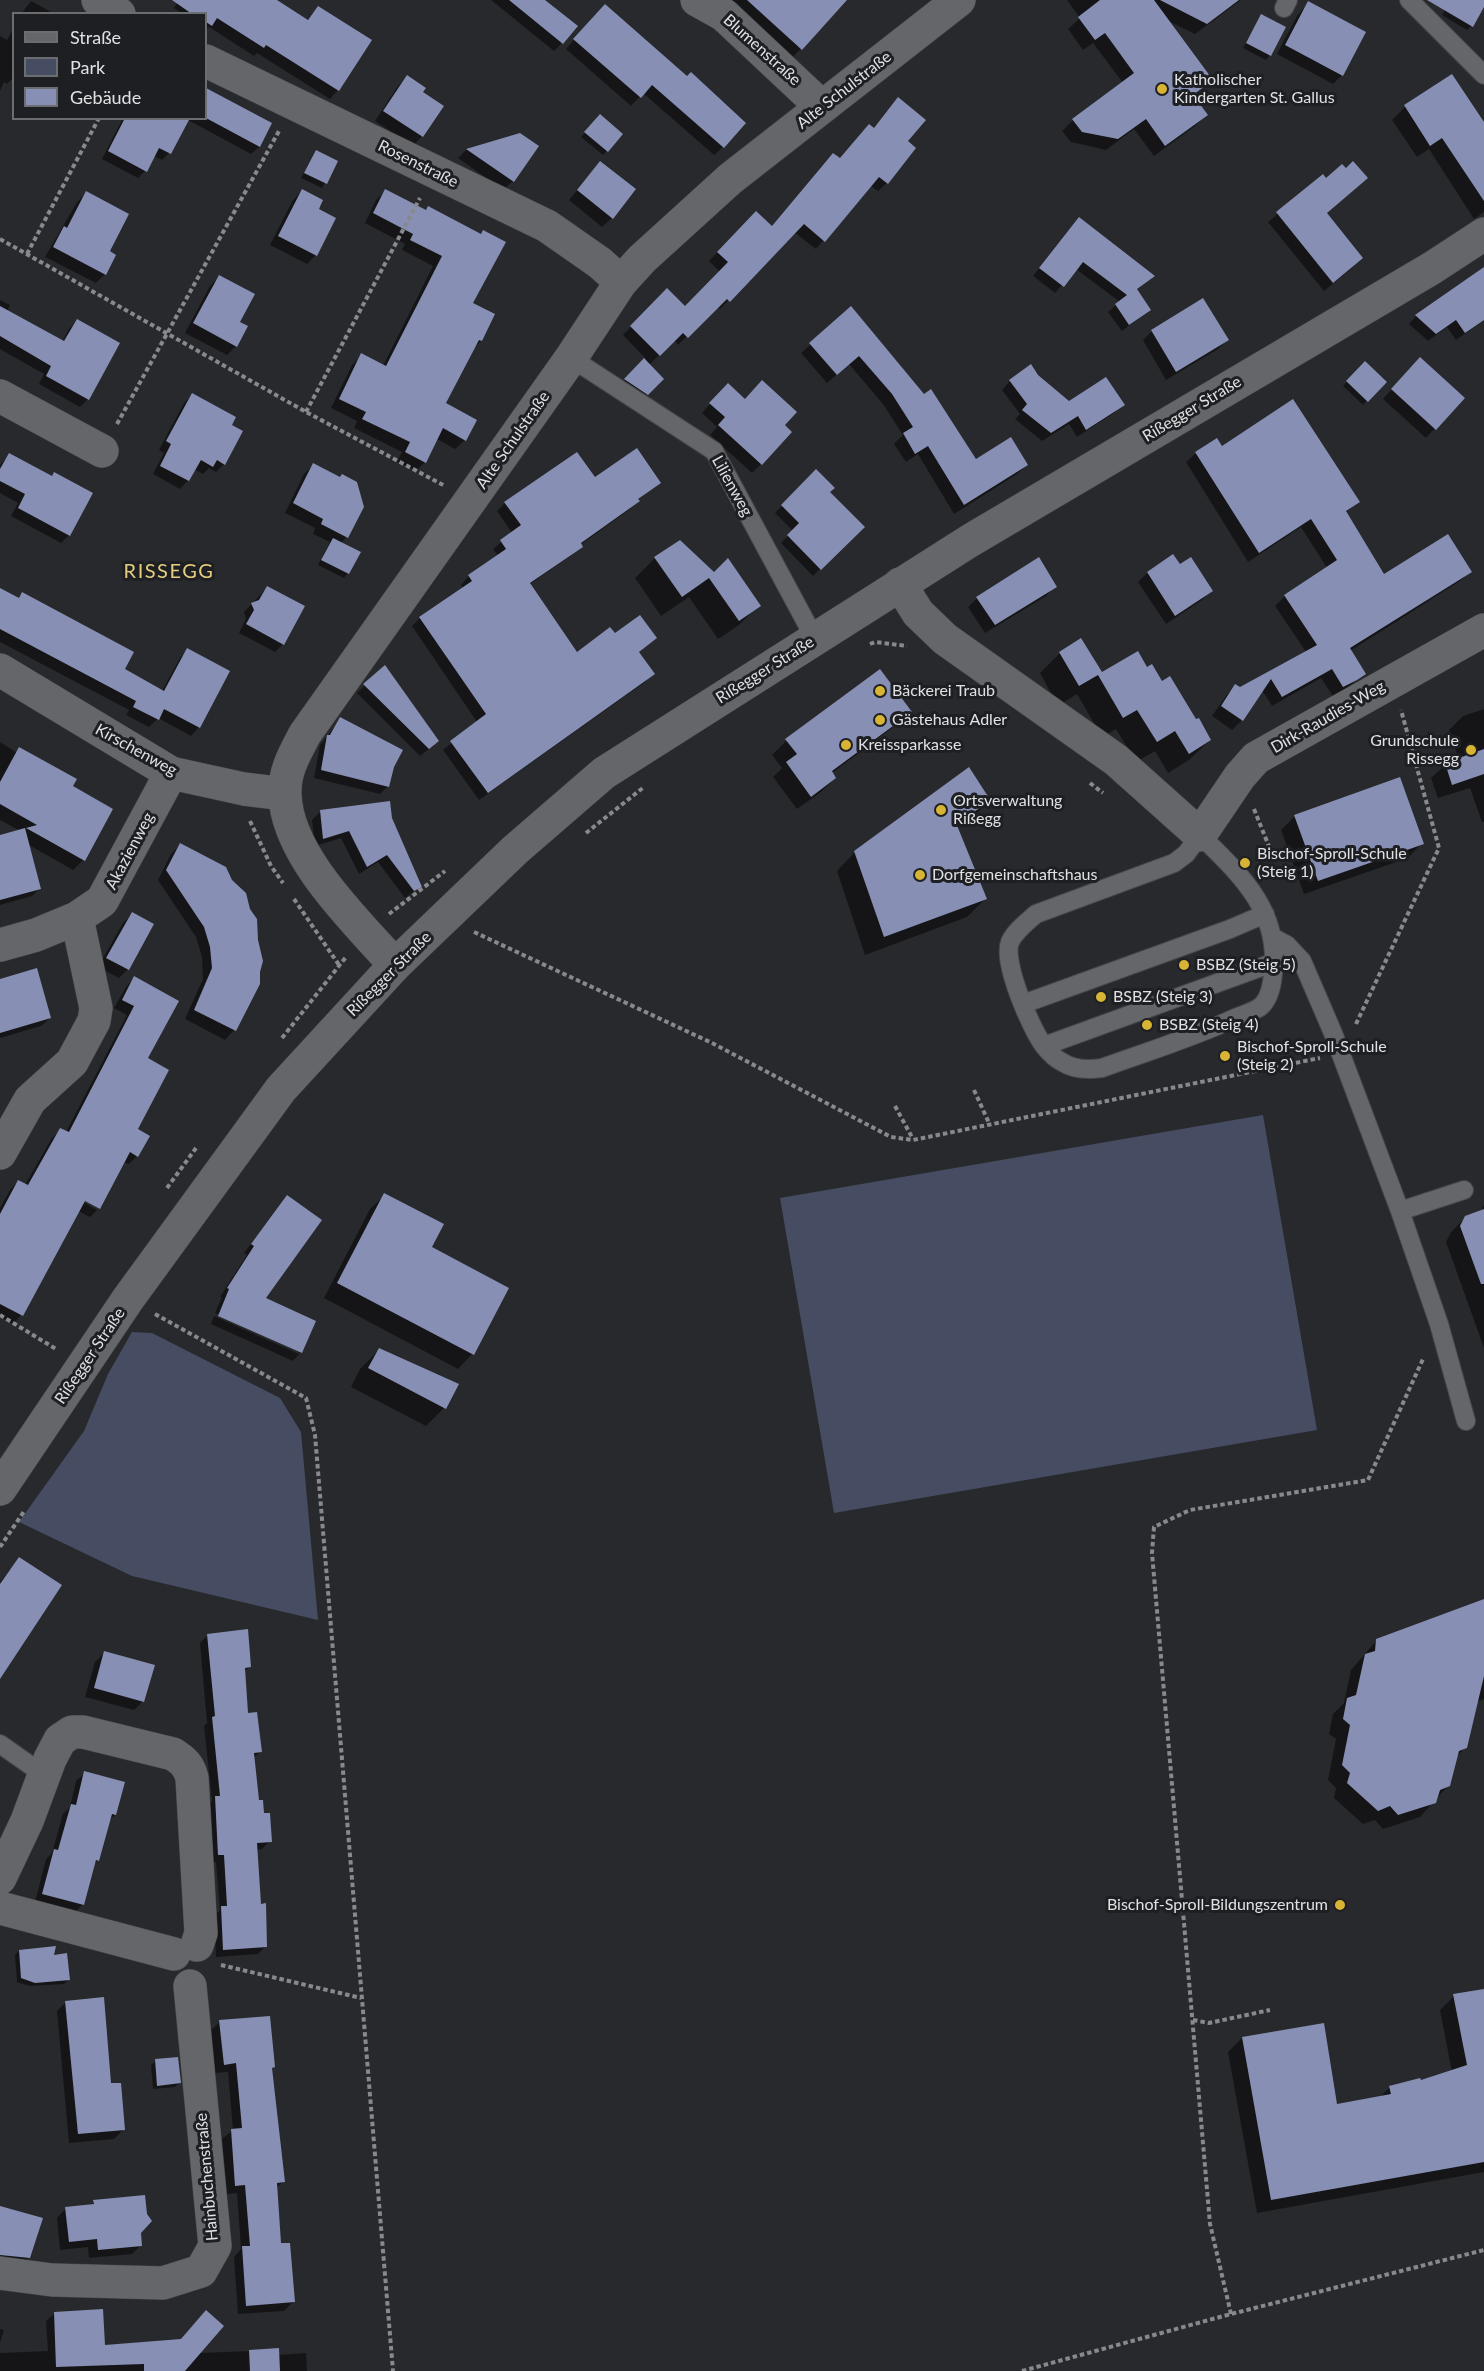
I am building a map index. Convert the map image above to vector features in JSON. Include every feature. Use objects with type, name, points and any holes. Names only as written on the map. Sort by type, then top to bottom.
[{"type":"street","points":[[98,0],[116,12]]},
{"type":"street","name":"Blumenstraße","points":[[697,0],[724,15],[822,107]]},
{"type":"street","name":"Alte Schulstraße","points":[[395,965],[313,869],[293,831],[285,794],[289,764],[305,734],[571,358],[621,282],[642,259],[730,179],[959,0]]},
{"type":"street","name":"Rosenstraße","points":[[207,62],[547,226],[600,263],[621,282]]},
{"type":"street","name":"Rißegger Straße","points":[[0,1489],[128,1299],[281,1089],[395,965],[465,922],[515,850],[604,772],[978,536],[1432,268],[1484,234]]},
{"type":"street","points":[[0,396],[102,451]]},
{"type":"street","points":[[900,584],[918,613],[945,639],[1116,760],[1200,836]]},
{"type":"street","name":"Dirk-Raudies-Weg","points":[[1200,836],[1240,776],[1256,758],[1484,630]]},
{"type":"street","name":"Kirschenweg","points":[[0,670],[171,773],[244,789],[285,794]]},
{"type":"street","name":"Akazienweg","points":[[0,945],[76,918],[102,902],[171,773]]},
{"type":"street","points":[[0,1153],[30,1100],[72,1062],[94,1021],[96,1008],[76,918]]},
{"type":"street","name":"Hainbuchenstraße","points":[[0,1878],[27,1821],[60,1740],[72,1732],[83,1732],[174,1754],[184,1760],[190,1769],[201,1933],[193,1962],[215,2246],[201,2271],[163,2283],[52,2280],[0,2272]]},
{"type":"street","points":[[0,1908],[193,1962]]},
{"type":"lane","points":[[1409,0],[1484,75]]},
{"type":"lane","name":"Lilienweg","points":[[571,358],[714,451],[815,639]]},
{"type":"lane","points":[[1200,836],[1247,882],[1265,914],[1274,938],[1275,962],[1272,988],[1260,1007],[1222,1024],[1102,1068],[1084,1070],[1062,1062],[1044,1046],[1023,1004],[1009,965],[1010,943],[1020,928],[1036,914],[1174,863],[1186,854],[1200,836]]},
{"type":"lane","points":[[1023,1004],[1230,929],[1265,914]]},
{"type":"lane","points":[[1274,938],[1287,945],[1302,961],[1341,1054],[1400,1211],[1439,1324],[1466,1421]]},
{"type":"lane","points":[[1044,1046],[1275,962]]},
{"type":"lane","points":[[1400,1211],[1464,1190]]},
{"type":"lane","points":[[0,1744],[44,1775]]},
{"type":"path","points":[[102,451],[294,105]]},
{"type":"path","points":[[27,254],[98,120]]},
{"type":"path","points":[[306,412],[434,171]]},
{"type":"path","points":[[0,239],[306,412],[448,488]]},
{"type":"path","points":[[864,646],[875,642],[916,648]]},
{"type":"path","points":[[432,881],[465,922],[712,1043],[891,1137],[914,1140],[989,1123],[1341,1054],[1439,848],[1392,680]]},
{"type":"path","points":[[1240,776],[1270,849],[1247,882]]},
{"type":"path","points":[[1083,777],[1107,797],[1148,789]]},
{"type":"path","points":[[580,838],[648,784]]},
{"type":"path","points":[[465,922],[483,924]]},
{"type":"path","points":[[465,922],[465,940]]},
{"type":"path","points":[[974,1090],[989,1123]]},
{"type":"path","points":[[895,1106],[914,1140]]},
{"type":"path","points":[[128,1299],[306,1398],[316,1446],[393,2371]]},
{"type":"path","points":[[0,1315],[56,1349]]},
{"type":"path","points":[[1231,2314],[1210,2224],[1153,1564],[1154,1527],[1190,1510],[1368,1480],[1439,1324]]},
{"type":"path","points":[[0,1546],[27,1508]]},
{"type":"path","points":[[193,1962],[361,1998]]},
{"type":"path","points":[[1193,2020],[1209,2023],[1270,2010]]},
{"type":"path","points":[[1022,2371],[1231,2314],[1484,2250]]},
{"type":"green space","points":[[1263,1115],[1317,1430],[834,1513],[780,1198]]},
{"type":"green space","points":[[132,1332],[152,1333],[280,1398],[301,1432],[318,1620],[132,1576],[19,1522],[84,1431],[108,1374]]},
{"type":"building","points":[[172,0],[277,0],[308,20],[318,6],[372,40],[339,91],[266,45],[264,48],[217,18],[212,26],[207,23],[207,12],[189,12]]},
{"type":"building","points":[[509,0],[545,0],[578,26],[563,44]]},
{"type":"building","points":[[747,0],[847,0],[802,50]]},
{"type":"building","points":[[1100,0],[1154,0],[1213,80],[1193,95],[1208,115],[1165,146],[1146,119],[1118,139],[1082,132],[1072,119],[1134,73],[1105,33],[1095,40],[1078,17]]},
{"type":"building","points":[[1160,0],[1239,0],[1207,24]]},
{"type":"building","points":[[1427,0],[1484,0],[1484,7],[1473,27]]},
{"type":"building","points":[[1308,1],[1366,32],[1343,76],[1285,45]]},
{"type":"building","points":[[605,4],[687,76],[691,72],[746,123],[724,148],[652,85],[641,98],[573,39]]},
{"type":"building","points":[[1261,14],[1286,27],[1271,56],[1246,43]]},
{"type":"building","points":[[1452,74],[1484,122],[1484,201],[1442,138],[1430,146],[1404,105]]},
{"type":"building","points":[[407,75],[426,88],[423,92],[444,106],[423,137],[383,111]]},
{"type":"building","points":[[207,89],[272,123],[260,147],[207,119]]},
{"type":"building","points":[[898,97],[926,120],[908,141],[916,148],[888,184],[879,177],[825,242],[804,224],[730,302],[727,299],[688,338],[683,333],[660,356],[630,326],[667,288],[685,306],[728,262],[717,252],[756,211],[772,226],[833,153],[840,158],[869,124],[874,128]]},
{"type":"building","points":[[600,114],[623,134],[608,152],[584,132]]},
{"type":"building","points":[[124,120],[189,120],[171,154],[159,148],[147,172],[108,151]]},
{"type":"building","points":[[520,133],[539,146],[514,182],[466,149]]},
{"type":"building","points":[[316,150],[338,161],[327,184],[304,173]]},
{"type":"building","points":[[600,161],[636,189],[613,219],[577,190]]},
{"type":"building","points":[[1353,161],[1368,178],[1327,213],[1363,258],[1333,283],[1276,212],[1323,174],[1326,178],[1342,164],[1346,168]]},
{"type":"building","points":[[302,189],[323,200],[319,209],[336,218],[317,256],[278,236]]},
{"type":"building","points":[[385,189],[426,210],[428,206],[481,234],[483,230],[506,242],[473,303],[495,314],[446,403],[477,420],[466,441],[443,428],[426,463],[405,452],[410,442],[362,419],[366,412],[339,399],[361,353],[386,366],[442,256],[410,240],[413,234],[373,213]]},
{"type":"building","points":[[86,191],[129,214],[110,251],[116,255],[106,275],[53,247],[64,226],[67,228]]},
{"type":"building","points":[[1079,217],[1155,276],[1137,289],[1151,310],[1129,325],[1115,304],[1127,295],[1083,262],[1064,287],[1039,268]]},
{"type":"building","points":[[1484,267],[1484,320],[1465,333],[1456,320],[1436,334],[1415,315]]},
{"type":"building","points":[[219,275],[255,294],[240,322],[248,326],[237,347],[193,323]]},
{"type":"building","points":[[1203,298],[1229,340],[1176,372],[1151,330]]},
{"type":"building","points":[[0,306],[64,341],[77,319],[120,343],[89,400],[46,376],[51,366],[0,336]]},
{"type":"building","points":[[851,306],[924,394],[931,389],[976,459],[1011,437],[1028,465],[964,505],[928,446],[915,454],[903,433],[913,427],[892,394],[859,356],[837,375],[809,343]]},
{"type":"building","points":[[1420,357],[1465,398],[1436,430],[1391,389]]},
{"type":"building","points":[[644,358],[664,379],[648,395],[624,379]]},
{"type":"building","points":[[1365,361],[1387,382],[1368,402],[1346,381]]},
{"type":"building","points":[[1031,364],[1038,375],[1069,401],[1106,377],[1125,405],[1086,430],[1078,416],[1051,433],[1022,410],[1027,404],[1009,380]]},
{"type":"building","points":[[762,380],[797,412],[785,425],[792,432],[762,465],[718,425],[725,417],[709,403],[728,383],[745,399]]},
{"type":"building","points":[[192,393],[236,417],[232,425],[243,431],[225,465],[217,460],[213,467],[201,460],[189,481],[160,466],[171,444],[166,441]]},
{"type":"building","points":[[1293,399],[1360,502],[1346,511],[1384,574],[1448,534],[1472,572],[1350,648],[1366,674],[1357,680],[1343,687],[1332,669],[1282,697],[1271,679],[1243,721],[1221,706],[1235,684],[1240,687],[1317,645],[1284,595],[1337,560],[1311,519],[1259,553],[1195,452],[1217,438],[1222,446]]},
{"type":"building","points":[[637,448],[661,483],[581,543],[583,547],[530,583],[577,652],[610,627],[615,633],[640,615],[657,638],[639,652],[655,674],[488,793],[450,741],[486,714],[419,617],[472,581],[468,575],[506,549],[500,540],[521,525],[504,502],[577,452],[595,477]]},
{"type":"building","points":[[9,453],[52,476],[54,472],[93,493],[70,536],[18,508],[25,494],[0,481],[0,469]]},
{"type":"building","points":[[313,463],[340,477],[342,474],[357,482],[364,507],[348,538],[321,524],[323,519],[293,503]]},
{"type":"building","points":[[816,469],[835,488],[830,492],[865,527],[821,570],[787,535],[799,523],[781,505]]},
{"type":"building","points":[[333,538],[361,552],[349,574],[321,560]]},
{"type":"building","points":[[680,540],[714,572],[728,558],[761,606],[739,621],[709,578],[682,597],[654,557]]},
{"type":"building","points":[[1173,554],[1180,564],[1191,557],[1213,591],[1175,616],[1147,572]]},
{"type":"building","points":[[1039,557],[1057,587],[995,625],[976,597]]},
{"type":"building","points":[[267,586],[305,606],[284,645],[246,624],[254,610],[251,603],[259,600]]},
{"type":"building","points":[[0,588],[19,598],[22,592],[134,652],[125,669],[164,691],[187,648],[230,671],[200,728],[164,709],[159,720],[133,707],[136,701],[0,629]]},
{"type":"building","points":[[1081,638],[1102,672],[1138,651],[1147,667],[1152,664],[1162,681],[1170,676],[1211,740],[1189,754],[1175,731],[1157,742],[1137,710],[1123,718],[1098,675],[1079,686],[1059,652]]},
{"type":"building","points":[[385,665],[439,741],[429,749],[363,684]]},
{"type":"building","points":[[880,669],[912,712],[832,771],[836,778],[811,797],[786,762],[797,754],[785,739]]},
{"type":"building","points":[[340,717],[403,750],[394,767],[389,787],[321,770],[327,735],[330,735]]},
{"type":"building","points":[[19,747],[77,779],[73,786],[113,809],[85,861],[26,828],[37,825],[0,804],[0,782]]},
{"type":"building","points":[[1484,749],[1484,774],[1452,785],[1445,763]]},
{"type":"building","name":"Dorfgemeinschaftshaus","points":[[969,767],[991,801],[956,823],[987,899],[884,937],[854,851]]},
{"type":"building","points":[[1400,777],[1424,844],[1318,881],[1294,815]]},
{"type":"building","points":[[390,801],[392,818],[422,887],[414,891],[387,855],[367,867],[349,831],[323,839],[320,810]]},
{"type":"building","points":[[25,828],[41,889],[0,900],[0,835]]},
{"type":"building","points":[[180,843],[226,867],[232,880],[246,893],[250,909],[257,919],[258,940],[263,961],[260,984],[236,1031],[194,1010],[212,968],[210,947],[204,927],[166,870]]},
{"type":"building","points":[[132,912],[154,924],[129,970],[106,958]]},
{"type":"building","points":[[37,968],[51,1018],[0,1033],[0,979]]},
{"type":"building","points":[[134,976],[179,1001],[148,1058],[169,1070],[138,1129],[150,1136],[138,1157],[130,1152],[100,1209],[85,1201],[23,1316],[0,1304],[0,1214],[18,1180],[28,1185],[60,1128],[69,1132],[134,1006],[122,1000]]},
{"type":"building","points":[[384,1193],[444,1224],[432,1247],[509,1288],[474,1355],[337,1283]]},
{"type":"building","points":[[287,1195],[322,1220],[266,1298],[316,1321],[302,1353],[218,1316],[229,1289],[227,1288],[254,1246],[251,1244]]},
{"type":"building","points":[[1484,1209],[1484,1284],[1481,1284],[1460,1226],[1465,1216]]},
{"type":"building","points":[[379,1348],[459,1384],[446,1409],[368,1368]]},
{"type":"building","points":[[19,1557],[62,1585],[0,1679],[0,1584]]},
{"type":"building","points":[[1484,1599],[1484,1676],[1467,1748],[1459,1751],[1450,1786],[1440,1790],[1436,1803],[1398,1815],[1390,1806],[1378,1811],[1347,1783],[1350,1773],[1342,1765],[1350,1725],[1343,1719],[1347,1698],[1356,1695],[1365,1654],[1375,1651],[1376,1639]]},
{"type":"building","points":[[248,1629],[251,1667],[245,1668],[248,1713],[257,1712],[262,1752],[254,1753],[259,1800],[263,1800],[264,1813],[270,1813],[272,1842],[257,1843],[261,1904],[266,1903],[267,1947],[223,1950],[221,1906],[227,1906],[224,1855],[218,1855],[215,1796],[220,1796],[207,1634]]},
{"type":"building","points":[[104,1651],[155,1665],[144,1702],[94,1688]]},
{"type":"building","points":[[84,1771],[125,1782],[116,1815],[112,1814],[99,1861],[96,1860],[84,1905],[42,1894],[54,1849],[58,1850],[71,1804],[76,1805]]},
{"type":"building","points":[[56,1946],[54,1955],[67,1953],[70,1980],[35,1983],[21,1978],[19,1950]]},
{"type":"building","points":[[1484,1989],[1484,2162],[1271,2200],[1242,2037],[1324,2023],[1337,2104],[1391,2094],[1389,2086],[1420,2078],[1421,2080],[1467,2065],[1453,1994]]},
{"type":"building","points":[[104,1997],[111,2083],[121,2083],[125,2130],[78,2134],[65,2001]]},
{"type":"building","points":[[270,2016],[275,2067],[272,2068],[285,2182],[277,2183],[281,2243],[290,2243],[295,2302],[246,2306],[242,2246],[250,2246],[245,2185],[235,2186],[231,2129],[242,2128],[236,2063],[224,2065],[219,2020]]},
{"type":"building","points":[[178,2057],[181,2083],[157,2086],[155,2059]]},
{"type":"building","points":[[145,2195],[147,2214],[152,2221],[141,2233],[142,2246],[98,2250],[97,2239],[69,2242],[65,2207],[94,2204],[93,2200]]},
{"type":"building","points":[[0,2206],[43,2218],[30,2258],[0,2255]]},
{"type":"building","points":[[103,2309],[105,2345],[181,2339],[206,2310],[224,2326],[185,2371],[144,2371],[144,2364],[56,2367],[54,2312]]},
{"type":"building","points":[[279,2348],[280,2371],[250,2371],[249,2350]]},
{"type":"place","name":"Katholischer Kindergarten St. Gallus","points":[[1162,89]]},
{"type":"place","name":"Bäckerei Traub","points":[[880,691]]},
{"type":"place","name":"Gästehaus Adler","points":[[880,720]]},
{"type":"place","name":"Kreissparkasse","points":[[846,745]]},
{"type":"place","name":"Grundschule Rissegg","points":[[1471,750]]},
{"type":"place","name":"Ortsverwaltung Rißegg","points":[[941,810]]},
{"type":"place","name":"Bischof-Sproll-Schule (Steig 1)","points":[[1245,863]]},
{"type":"place","name":"Dorfgemeinschaftshaus","points":[[920,875]]},
{"type":"place","name":"BSBZ (Steig 5)","points":[[1184,965]]},
{"type":"place","name":"BSBZ (Steig 3)","points":[[1101,997]]},
{"type":"place","name":"BSBZ (Steig 4)","points":[[1147,1025]]},
{"type":"place","name":"Bischof-Sproll-Schule (Steig 2)","points":[[1225,1056]]},
{"type":"place","name":"Bischof-Sproll-Bildungszentrum","points":[[1340,1905]]},
{"type":"district","name":"RISSEGG","points":[[169,572]]}]
